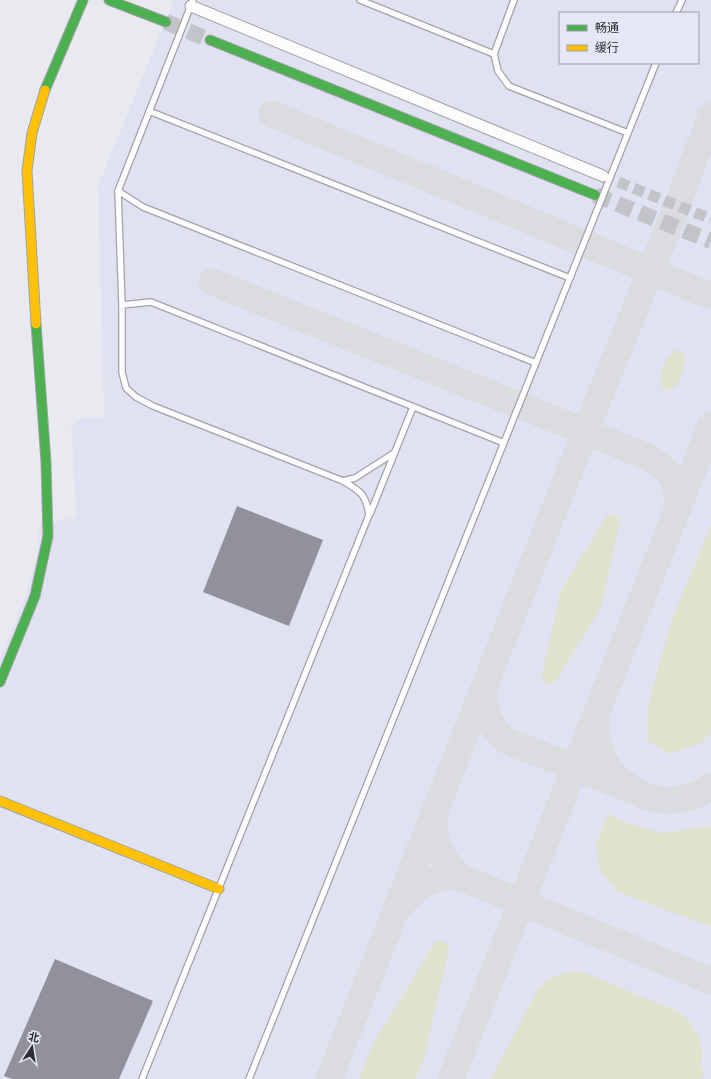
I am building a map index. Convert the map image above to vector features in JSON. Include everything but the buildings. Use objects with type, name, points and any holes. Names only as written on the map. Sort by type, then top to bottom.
[{"type":"street","points":[[0,682],[35,596],[44,563],[48,536],[46,462],[28,227],[28,153],[42,98],[83,0]]},
{"type":"street","points":[[110,0],[166,22]]},
{"type":"street","points":[[192,3],[603,176]]},
{"type":"street","points":[[210,40],[595,195]]},
{"type":"street","points":[[0,801],[219,889]]},
{"type":"lane","points":[[360,0],[494,54]]},
{"type":"lane","points":[[514,0],[494,54],[498,72],[509,86],[628,134]]},
{"type":"lane","points":[[676,12],[682,0]]},
{"type":"lane","points":[[192,3],[118,191],[122,305],[122,372],[126,388],[136,397],[153,406],[343,481],[360,491],[367,502],[369,515]]},
{"type":"lane","points":[[248,1079],[656,64]]},
{"type":"lane","points":[[150,112],[570,278]]},
{"type":"lane","points":[[118,191],[143,207],[536,363]]},
{"type":"lane","points":[[122,305],[151,302],[504,443]]},
{"type":"lane","points":[[142,1079],[413,407]]},
{"type":"lane","points":[[343,481],[355,478],[394,453]]},
{"type":"shaded area","points":[[174,0],[711,0],[711,1079],[0,1079],[0,658],[25,598],[37,554],[40,523],[77,518],[71,427],[81,418],[104,417],[98,186]]},
{"type":"green space","points":[[676,350],[681,351],[685,358],[680,380],[673,388],[669,390],[663,389],[661,379],[665,362]]},
{"type":"green space","points":[[608,514],[618,517],[620,522],[601,607],[556,681],[548,685],[541,678],[561,590]]},
{"type":"green space","points":[[711,525],[711,733],[699,744],[669,754],[647,740],[647,710],[671,622]]},
{"type":"green space","points":[[608,814],[624,822],[661,833],[711,826],[711,927],[618,892],[600,871],[596,844]]},
{"type":"green space","points":[[438,941],[445,943],[449,949],[424,1058],[416,1079],[359,1079],[374,1042],[434,944]]},
{"type":"green space","points":[[574,972],[585,973],[677,1011],[695,1029],[701,1044],[702,1060],[700,1069],[705,1071],[702,1079],[491,1079],[538,989],[554,977]]},
{"type":"taxiway","points":[[272,114],[711,296]]},
{"type":"taxiway","points":[[329,1079],[585,432],[669,226],[711,116]]},
{"type":"taxiway","points":[[212,282],[648,457],[662,466],[671,477],[677,490],[679,507]]},
{"type":"taxiway","points":[[451,1079],[711,425]]},
{"type":"taxiway","points":[[483,689],[485,704],[492,725],[507,741],[634,791]]},
{"type":"taxiway","points":[[596,718],[597,740],[605,760],[617,777],[632,790],[651,798],[671,800],[691,797],[711,786]]},
{"type":"taxiway","points":[[399,908],[407,898],[423,885],[443,877],[460,877],[448,864],[439,850],[435,834],[435,816]]},
{"type":"taxiway","points":[[460,877],[711,981]]},
{"type":"tunnel","points":[[166,22],[210,40]]},
{"type":"tunnel","points":[[603,176],[711,219]]},
{"type":"tunnel","points":[[595,195],[711,241]]},
{"type":"traffic: fast","points":[[45,90],[83,0]]},
{"type":"traffic: fast","points":[[109,0],[166,22]]},
{"type":"traffic: fast","points":[[210,40],[595,195]]},
{"type":"traffic: fast","points":[[0,682],[35,596],[48,536],[46,462],[36,324]]},
{"type":"traffic: slow","points":[[36,324],[27,171],[32,133],[45,90]]},
{"type":"traffic: slow","points":[[0,801],[219,889]]}]
